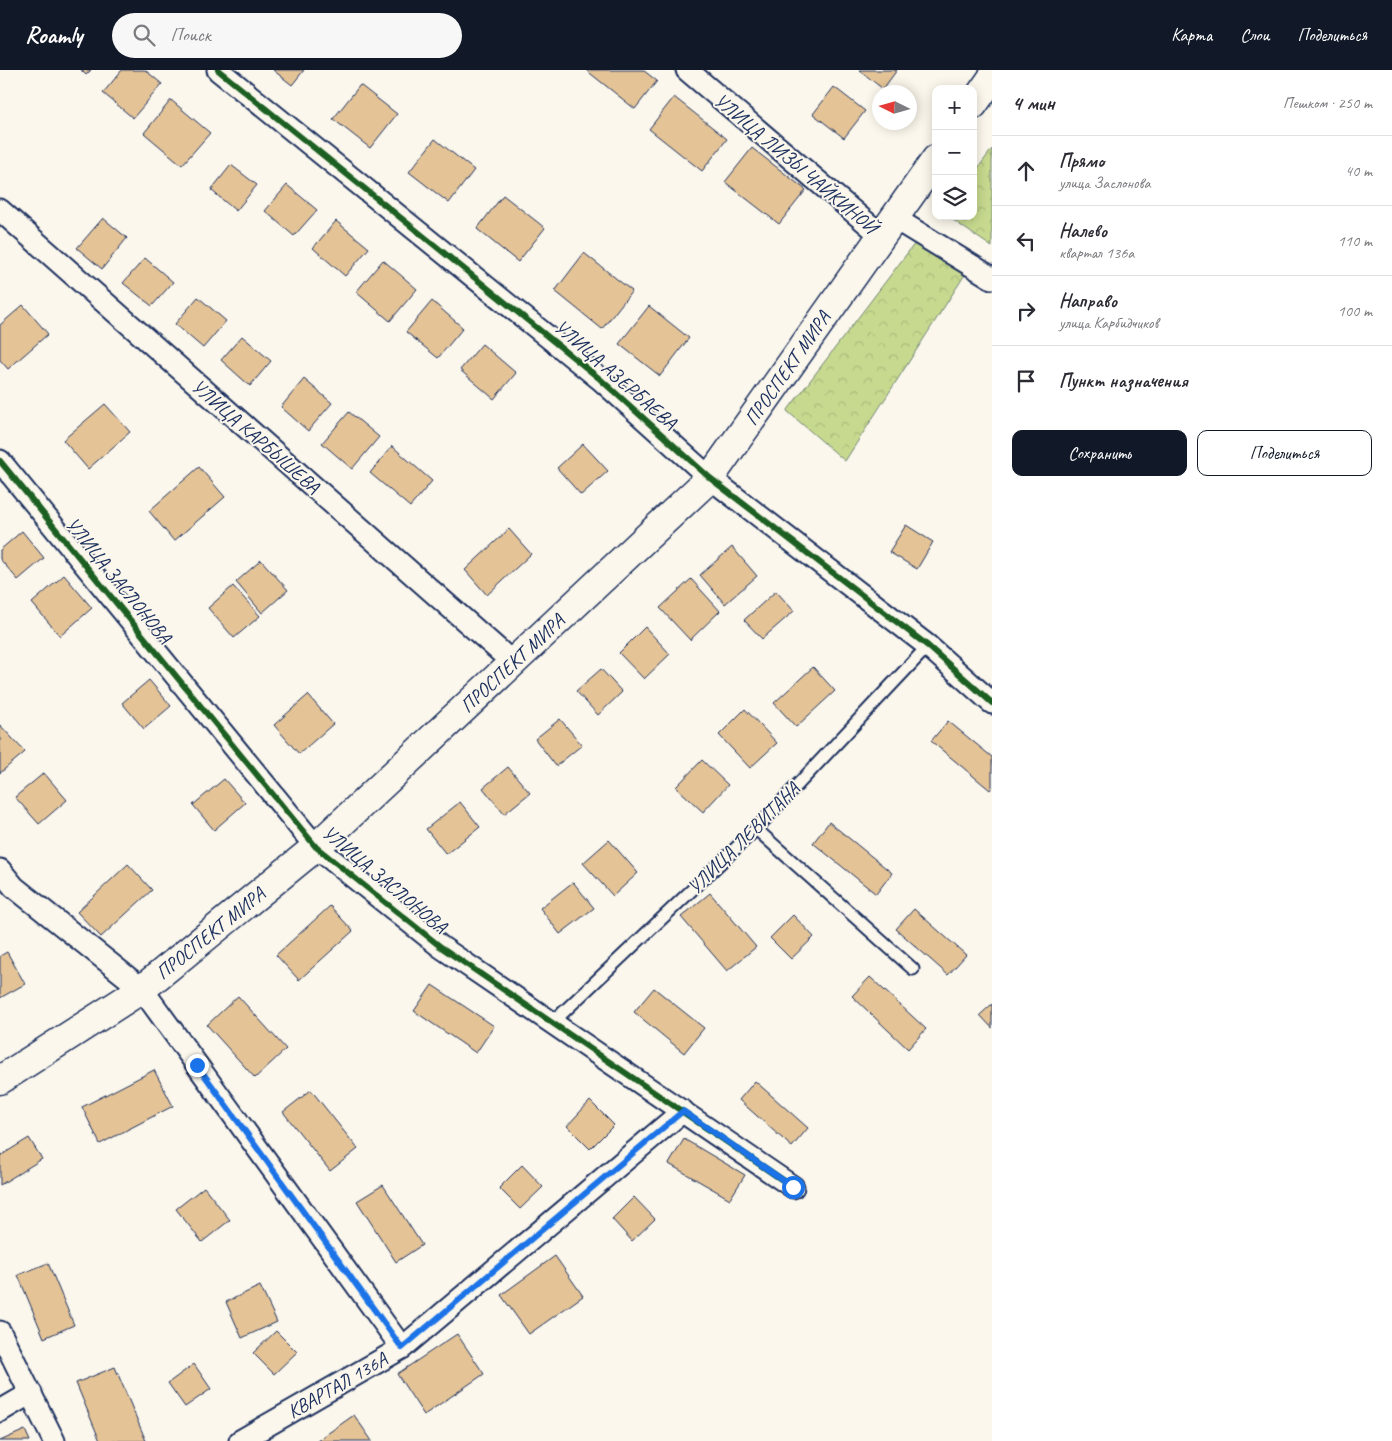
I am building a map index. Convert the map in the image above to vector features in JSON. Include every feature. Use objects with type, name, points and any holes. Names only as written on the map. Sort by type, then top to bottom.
[{"type":"main road","points":[[977,99],[992,78]]},
{"type":"main road","name":"ПРОСПЕКТ МИРА","points":[[0,1080],[142,989],[316,847],[710,478],[932,165]]},
{"type":"street","name":"УЛИЦА АЗЕРБАЕВА","points":[[218,70],[600,380],[710,478],[928,646],[992,703]]},
{"type":"street","name":"УЛИЦА ЛИЗЫ ЧАЙКИНОЙ","points":[[687,70],[888,227],[992,278]]},
{"type":"street","name":"УЛИЦА КАРБЫШЕВА","points":[[0,210],[512,662]]},
{"type":"street","name":"УЛИЦА ЗАСЛОНОВА","points":[[0,461],[316,847],[441,947],[793,1187]]},
{"type":"street","points":[[0,870],[14,887],[142,989],[402,1348]]},
{"type":"street","name":"КВАРТАЛ 136А","points":[[240,1441],[402,1348],[683,1111]]},
{"type":"street","points":[[0,1332],[54,1441]]},
{"type":"street","points":[[0,1410],[31,1393]]},
{"type":"lane","name":"УЛИЦА ЛЕВИТАНА","points":[[552,1023],[756,829],[928,646]]},
{"type":"lane","points":[[756,829],[914,969]]},
{"type":"green space","points":[[992,149],[992,247],[953,220],[977,220],[977,170]]},
{"type":"green space","points":[[915,243],[966,273],[845,461],[787,411]]},
{"type":"building","points":[[81,70],[91,70],[86,75]]},
{"type":"building","points":[[122,70],[145,70],[162,84],[133,118],[103,93]]},
{"type":"building","points":[[273,70],[304,70],[292,85]]},
{"type":"building","points":[[586,70],[643,70],[657,81],[635,109]]},
{"type":"building","points":[[859,70],[897,70],[886,85],[878,85]]},
{"type":"building","points":[[360,85],[397,114],[370,148],[333,119]]},
{"type":"building","points":[[834,87],[865,111],[844,138],[813,114]]},
{"type":"building","points":[[674,97],[727,139],[702,171],[649,129]]},
{"type":"building","points":[[171,100],[210,133],[182,165],[144,133]]},
{"type":"building","points":[[435,139],[474,170],[449,203],[409,172]]},
{"type":"building","points":[[752,148],[806,190],[779,224],[725,182]]},
{"type":"building","points":[[231,165],[257,185],[236,211],[211,190]]},
{"type":"building","points":[[287,185],[317,210],[294,236],[265,211]]},
{"type":"building","points":[[503,195],[545,228],[518,262],[477,229]]},
{"type":"building","points":[[103,218],[127,238],[102,269],[77,248]]},
{"type":"building","points":[[336,221],[369,248],[345,276],[313,248]]},
{"type":"building","points":[[584,253],[632,291],[602,329],[555,291]]},
{"type":"building","points":[[145,258],[173,282],[152,306],[123,283]]},
{"type":"building","points":[[383,260],[417,289],[390,321],[356,292]]},
{"type":"building","points":[[198,297],[226,321],[203,348],[175,324]]},
{"type":"building","points":[[432,301],[463,328],[438,358],[406,332]]},
{"type":"building","points":[[23,305],[48,334],[8,369],[0,360],[0,325]]},
{"type":"building","points":[[649,306],[689,338],[660,376],[619,344]]},
{"type":"building","points":[[242,336],[271,361],[250,386],[221,360]]},
{"type":"building","points":[[482,344],[516,373],[494,399],[460,370]]},
{"type":"building","points":[[304,379],[332,403],[308,431],[281,407]]},
{"type":"building","points":[[105,404],[130,432],[88,469],[63,440]]},
{"type":"building","points":[[349,412],[379,437],[352,469],[322,443]]},
{"type":"building","points":[[583,444],[608,471],[581,495],[557,468]]},
{"type":"building","points":[[392,446],[432,481],[410,507],[370,473]]},
{"type":"building","points":[[199,467],[225,497],[174,541],[149,511]]},
{"type":"building","points":[[906,525],[933,542],[917,569],[889,552]]},
{"type":"building","points":[[509,529],[531,554],[487,595],[465,570]]},
{"type":"building","points":[[22,531],[44,558],[18,580],[0,559],[0,550]]},
{"type":"building","points":[[732,547],[757,576],[725,604],[700,575]]},
{"type":"building","points":[[261,560],[288,590],[262,613],[236,582]]},
{"type":"building","points":[[64,575],[92,608],[60,636],[32,603]]},
{"type":"building","points":[[691,579],[720,611],[690,640],[660,608]]},
{"type":"building","points":[[233,586],[260,616],[234,638],[208,608]]},
{"type":"building","points":[[776,591],[794,611],[762,639],[744,620]]},
{"type":"building","points":[[645,627],[670,654],[644,679],[619,653]]},
{"type":"building","points":[[813,667],[835,691],[796,727],[774,703]]},
{"type":"building","points":[[601,669],[622,692],[598,715],[576,691]]},
{"type":"building","points":[[149,680],[171,706],[144,729],[122,703]]},
{"type":"building","points":[[308,695],[333,724],[299,754],[274,725]]},
{"type":"building","points":[[745,709],[777,743],[750,768],[719,735]]},
{"type":"building","points":[[560,719],[582,745],[556,766],[535,739]]},
{"type":"building","points":[[948,721],[992,757],[992,787],[990,790],[931,741]]},
{"type":"building","points":[[0,725],[25,752],[0,773]]},
{"type":"building","points":[[702,760],[728,785],[703,812],[676,787]]},
{"type":"building","points":[[508,767],[530,793],[504,814],[483,788]]},
{"type":"building","points":[[44,773],[67,800],[39,824],[15,797]]},
{"type":"building","points":[[224,779],[245,803],[214,830],[193,805]]},
{"type":"building","points":[[460,802],[480,827],[446,854],[426,829]]},
{"type":"building","points":[[829,822],[892,873],[876,894],[813,843]]},
{"type":"building","points":[[609,840],[638,873],[613,896],[583,863]]},
{"type":"building","points":[[128,864],[152,890],[101,937],[77,912]]},
{"type":"building","points":[[573,882],[594,908],[560,934],[540,908]]},
{"type":"building","points":[[710,893],[756,947],[727,971],[681,917]]},
{"type":"building","points":[[330,906],[353,931],[299,980],[276,955]]},
{"type":"building","points":[[914,909],[966,955],[948,975],[896,929]]},
{"type":"building","points":[[793,915],[814,937],[791,959],[770,938]]},
{"type":"building","points":[[7,952],[25,984],[0,998],[0,956]]},
{"type":"building","points":[[870,977],[926,1029],[908,1049],[852,996]]},
{"type":"building","points":[[432,985],[494,1026],[476,1053],[414,1011]]},
{"type":"building","points":[[654,988],[704,1028],[684,1053],[634,1012]]},
{"type":"building","points":[[238,996],[286,1049],[255,1078],[207,1025]]},
{"type":"building","points":[[992,1004],[992,1028],[980,1015]]},
{"type":"building","points":[[154,1070],[173,1106],[100,1144],[82,1107]]},
{"type":"building","points":[[755,1081],[808,1128],[792,1147],[739,1100]]},
{"type":"building","points":[[311,1090],[358,1149],[330,1171],[283,1112]]},
{"type":"building","points":[[590,1101],[614,1125],[590,1149],[567,1126]]},
{"type":"building","points":[[29,1138],[42,1159],[0,1185],[0,1156]]},
{"type":"building","points":[[684,1139],[745,1175],[730,1199],[669,1164]]},
{"type":"building","points":[[522,1165],[543,1187],[520,1209],[499,1188]]},
{"type":"building","points":[[383,1185],[422,1245],[396,1262],[357,1201]]},
{"type":"building","points":[[204,1187],[230,1220],[202,1242],[176,1209]]},
{"type":"building","points":[[634,1197],[655,1219],[632,1241],[612,1219]]},
{"type":"building","points":[[555,1256],[583,1296],[529,1334],[501,1295]]},
{"type":"building","points":[[48,1263],[74,1325],[44,1338],[18,1275]]},
{"type":"building","points":[[260,1286],[277,1322],[242,1338],[226,1302]]},
{"type":"building","points":[[276,1331],[297,1352],[274,1374],[253,1353]]},
{"type":"building","points":[[457,1334],[484,1374],[424,1415],[397,1374]]},
{"type":"building","points":[[194,1364],[211,1389],[185,1407],[168,1383]]},
{"type":"building","points":[[115,1367],[146,1441],[100,1441],[76,1383]]},
{"type":"building","points":[[354,1415],[372,1441],[317,1441]]},
{"type":"building","points":[[25,1430],[30,1441],[0,1441]]},
{"type":"cycle path","points":[[218,70],[600,379],[710,478],[928,646],[992,703]]},
{"type":"cycle path","points":[[0,461],[316,847],[441,947],[793,1187]]},
{"type":"route","points":[[197,1065],[402,1348],[683,1111],[793,1187]]}]
